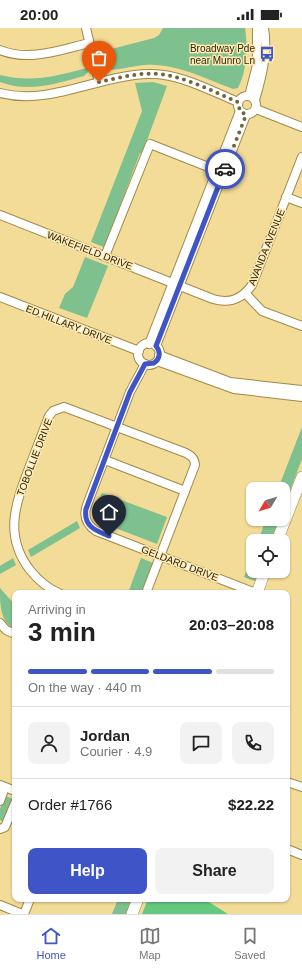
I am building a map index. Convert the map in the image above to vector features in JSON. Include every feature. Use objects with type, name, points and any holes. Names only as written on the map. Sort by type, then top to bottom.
[{"type":"main road","points":[[280,534],[302,477]]},
{"type":"main road","points":[[257,590],[262,578]]},
{"type":"main road","points":[[132,914],[137,902]]},
{"type":"street","points":[[86,28],[99,82]]},
{"type":"street","points":[[257,28],[257,65],[252,98],[256,109],[302,127]]},
{"type":"street","points":[[252,98],[263,69],[265,42],[264,28]]},
{"type":"street","points":[[0,50],[15,55],[37,55],[89,43]]},
{"type":"street","points":[[0,93],[14,96],[38,96],[126,76],[160,74],[188,82],[238,102],[243,113],[152,345],[158,358],[234,390],[302,397]]},
{"type":"street","points":[[238,102],[241,98],[252,98]]},
{"type":"street","points":[[243,113],[252,113],[256,109]]},
{"type":"street","points":[[106,256],[150,144],[220,172]]},
{"type":"street","name":"AVANDA AVENUE","points":[[176,284],[213,299],[225,301],[236,300],[245,293],[256,277],[302,157]]},
{"type":"street","points":[[286,197],[302,203]]},
{"type":"street","name":"WAKEFIELD DRIVE","points":[[0,215],[176,284]]},
{"type":"street","points":[[245,293],[262,311],[302,326]]},
{"type":"street","name":"ED HILLARY DRIVE","points":[[0,297],[139,351]]},
{"type":"street","points":[[152,345],[143,346],[139,351],[139,358],[145,364],[151,365],[158,358]]},
{"type":"street","points":[[158,358],[230,382],[302,390]]},
{"type":"street","name":"GELDARD DRIVE","points":[[145,364],[130,392],[86,509],[85,516],[88,525],[96,531],[248,590]]},
{"type":"street","name":"TOBOLLIE DRIVE","points":[[53,590],[34,575],[19,551],[14,526],[15,510],[19,493],[48,416],[53,410],[61,407],[68,407],[191,455],[195,461],[195,465],[185,491]]},
{"type":"street","points":[[105,460],[185,491],[147,590]]},
{"type":"street","points":[[1,627],[12,632]]},
{"type":"street","points":[[290,783],[302,787]]},
{"type":"street","points":[[0,801],[3,786]]},
{"type":"street","points":[[0,830],[7,824],[12,812]]},
{"type":"street","points":[[290,850],[302,855]]},
{"type":"street","points":[[0,905],[23,914],[29,902]]},
{"type":"green space","points":[[163,28],[245,28],[246,59],[238,88],[233,89],[190,72],[168,66],[145,65],[111,70],[103,68],[100,52],[154,38],[159,35]]},
{"type":"green space","points":[[87,68],[88,72],[84,76],[42,86],[21,87],[0,82],[0,75],[23,78],[44,78]]},
{"type":"green space","points":[[153,82],[167,86],[142,154],[140,153],[118,211],[119,212],[106,248],[91,242],[142,111],[135,83]]},
{"type":"green space","points":[[85,257],[108,266],[87,318],[59,308],[65,294],[73,287]]},
{"type":"green space","points":[[302,427],[302,459],[290,491],[290,482],[281,482]]},
{"type":"green space","points":[[102,493],[167,517],[157,544],[97,521],[94,513]]},
{"type":"green space","points":[[77,521],[80,528],[31,557],[28,550]]},
{"type":"green space","points":[[263,526],[276,526],[274,534],[261,534]]},
{"type":"green space","points":[[13,558],[16,565],[0,574],[0,566]]},
{"type":"green space","points":[[141,558],[153,563],[143,590],[129,590]]},
{"type":"green space","points":[[247,578],[256,578],[255,581]]},
{"type":"green space","points":[[0,588],[12,602],[12,628],[4,618],[0,601]]},
{"type":"green space","points":[[5,796],[12,798],[12,804],[5,822],[0,820],[0,809]]},
{"type":"green space","points":[[117,902],[131,902],[126,914],[112,914]]},
{"type":"green space","points":[[147,902],[209,902],[228,914],[142,914]]},
{"type":"way so far","points":[[99,82],[138,74],[160,74],[188,82],[238,102],[240,111],[246,115],[225,169]]},
{"type":"place","name":"Broadway Pde near Munro Ln","points":[[267,54]]},
{"type":"route","points":[[109,536],[96,531],[88,525],[85,516],[86,509],[130,392],[141,375],[145,364],[151,365],[157,361],[159,352],[156,346],[225,169]]}]
